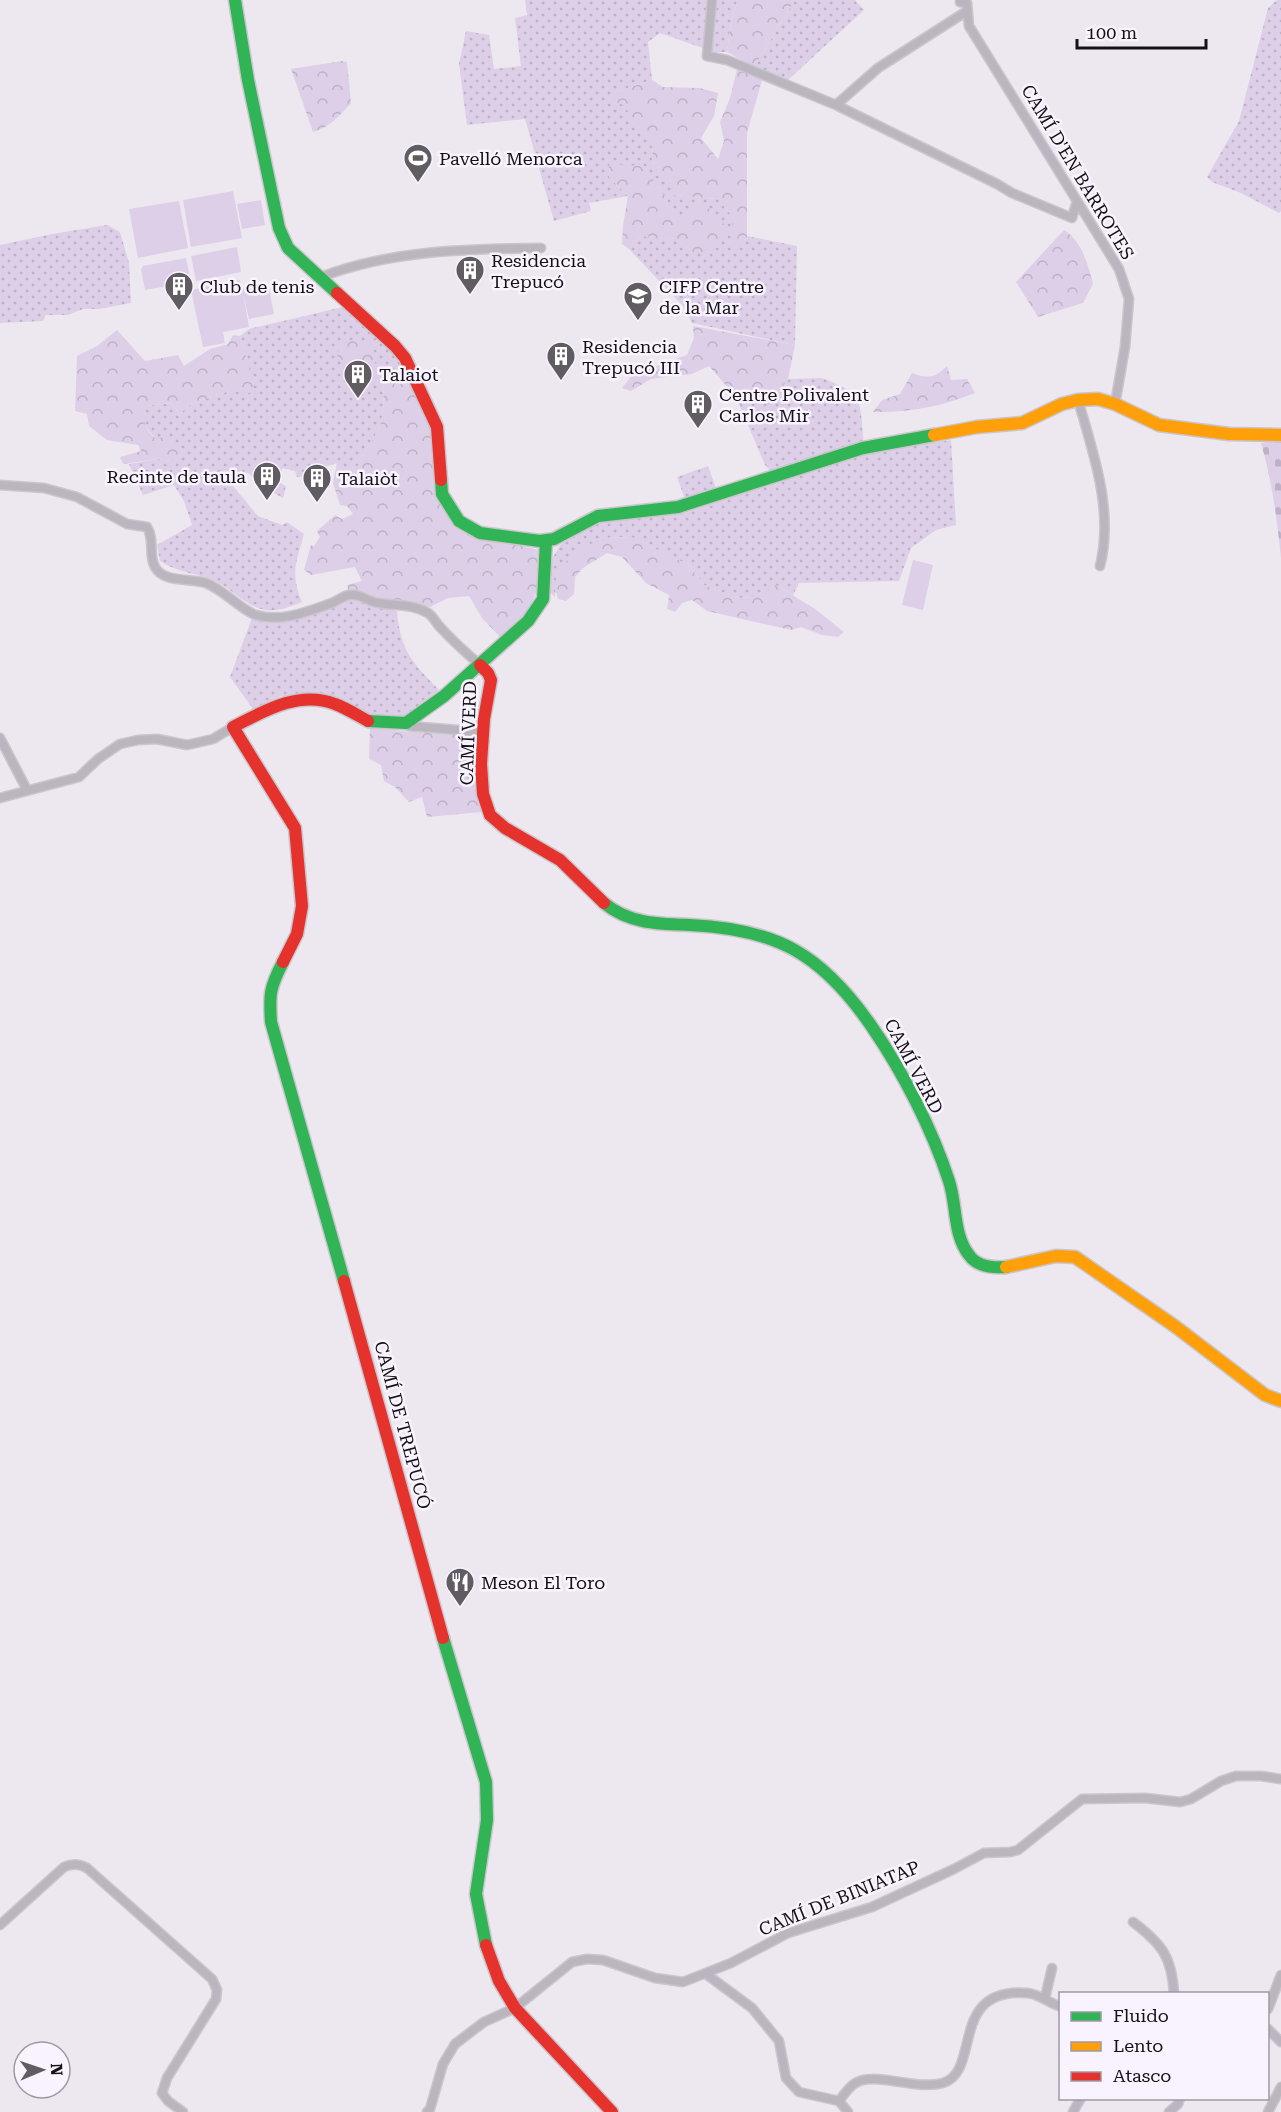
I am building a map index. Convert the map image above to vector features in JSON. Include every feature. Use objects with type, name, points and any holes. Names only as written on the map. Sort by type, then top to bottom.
[{"type":"street","points":[[235,0],[248,80],[279,228],[288,248],[395,346],[405,358],[437,427],[442,494],[459,521],[480,533],[546,541],[598,516],[678,507],[863,448],[977,426],[1022,423],[1078,399],[1098,399],[1115,404],[1159,425],[1229,434],[1281,435]]},
{"type":"street","points":[[712,0],[707,56],[727,60],[836,105],[1012,193],[1072,218],[1077,201]]},
{"type":"street","points":[[836,105],[878,68],[965,3]]},
{"type":"street","name":"CAMÍ D'EN BARROTES","points":[[965,3],[969,26],[1119,269],[1129,299],[1125,347],[1115,404]]},
{"type":"street","points":[[321,278],[362,263],[405,256],[451,251],[541,248]]},
{"type":"street","points":[[1078,399],[1098,475],[1104,515],[1103,551],[1100,566]]},
{"type":"street","points":[[0,485],[44,488],[77,497],[127,524],[147,527],[152,539],[155,567],[161,572],[169,577],[206,583],[255,615],[288,617],[347,596],[360,596],[378,603],[393,603],[430,613],[438,625],[480,665]]},
{"type":"street","points":[[406,723],[444,696],[528,621],[543,599],[546,541]]},
{"type":"street","name":"CAMÍ VERD","points":[[480,665],[490,676],[491,687],[482,732],[483,792],[488,814],[561,860],[602,902],[626,916],[651,923],[734,927],[762,933],[793,947],[827,973],[861,1010],[880,1035],[898,1067],[943,1161],[952,1191],[960,1237],[967,1256],[979,1264],[1012,1267],[1057,1256],[1075,1257],[1176,1327],[1265,1395],[1281,1401]]},
{"type":"street","points":[[0,798],[79,777],[98,759],[120,744],[157,739],[187,745],[213,739],[266,710],[289,701],[314,700],[333,703],[369,721],[482,732]]},
{"type":"street","name":"CAMÍ DE TREPUCÓ","points":[[233,727],[296,828],[302,906],[297,933],[275,977],[269,996],[271,1022],[387,1432],[433,1606],[486,1782],[487,1820],[476,1894],[483,1938],[499,1981],[515,2008],[612,2112]]},
{"type":"street","points":[[0,738],[27,790]]},
{"type":"street","name":"CAMÍ DE BINIATAP","points":[[428,2112],[443,2064],[455,2044],[484,2022],[515,2008],[572,1962],[586,1959],[603,1960],[655,1978],[682,1982],[731,1964],[788,1933],[872,1906],[984,1853],[1018,1850],[1082,1799],[1145,1798],[1180,1802],[1191,1799],[1221,1781],[1236,1776],[1281,1779]]},
{"type":"street","points":[[0,1925],[64,1867],[71,1864],[80,1865],[87,1868],[212,1979],[217,1990],[216,1999],[167,2078],[162,2094],[183,2112]]},
{"type":"street","points":[[1133,1922],[1157,1943],[1170,1962],[1174,1992]]},
{"type":"street","points":[[1045,1998],[1052,1968]]},
{"type":"street","points":[[706,1974],[752,2008],[779,2041],[786,2078],[799,2092],[839,2101],[848,2112]]},
{"type":"street","points":[[1269,2006],[1281,1975]]},
{"type":"street","points":[[839,2101],[853,2084],[866,2079],[882,2079],[922,2086],[945,2082],[956,2074],[974,2019],[993,1997],[1011,1993],[1028,1993],[1059,2005]]},
{"type":"street","points":[[1269,2030],[1281,2042]]},
{"type":"street","points":[[1268,2112],[1281,2087]]},
{"type":"street","points":[[1169,2112],[1179,2100]]},
{"type":"green space","points":[[525,0],[708,0],[703,48],[660,33],[648,42],[652,80],[619,91],[633,120],[653,142],[652,161],[672,182],[672,195],[718,199],[732,216],[743,248],[747,236],[797,246],[795,345],[692,323],[683,306],[629,249],[641,236],[678,239],[679,220],[644,166],[609,177],[628,196],[589,203],[591,211],[554,221],[525,119],[467,125],[459,64],[466,31],[489,35],[494,69],[521,66],[515,18],[527,15]]},
{"type":"green space","points":[[717,0],[738,0],[731,21],[727,52],[712,52]]},
{"type":"green space","points":[[738,0],[795,0],[754,67],[727,52],[731,21]]},
{"type":"green space","points":[[795,0],[855,0],[864,10],[788,80],[754,67]]},
{"type":"green space","points":[[1277,0],[1281,0],[1281,211],[1279,213],[1241,193],[1212,182],[1207,177],[1239,121],[1268,8]]},
{"type":"green space","points":[[347,62],[351,103],[330,124],[313,132],[291,69]]},
{"type":"green space","points":[[737,69],[762,80],[747,133],[747,236],[743,248],[732,244],[732,216],[718,199],[672,195],[672,182],[652,161],[653,142],[632,120],[625,106],[612,100],[619,91],[652,80],[663,87],[700,88],[718,93],[714,116],[701,138],[718,159],[724,141],[720,122],[730,98]]},
{"type":"green space","points":[[609,164],[644,166],[679,219],[702,203],[722,220],[728,234],[700,254],[685,249],[678,239],[641,236],[629,249],[622,244],[628,196],[609,177]]},
{"type":"green space","points":[[233,191],[242,238],[191,247],[183,200]]},
{"type":"green space","points":[[261,200],[265,225],[242,229],[237,204]]},
{"type":"green space","points":[[179,201],[188,248],[138,258],[129,209]]},
{"type":"green space","points":[[107,225],[120,232],[129,263],[131,303],[99,309],[83,309],[68,315],[46,315],[43,321],[0,323],[0,245]]},
{"type":"green space","points":[[1064,230],[1080,247],[1093,284],[1083,303],[1038,317],[1016,282]]},
{"type":"green space","points":[[237,247],[241,272],[196,281],[191,256]]},
{"type":"green space","points":[[186,258],[191,282],[145,290],[141,270],[143,266]]},
{"type":"green space","points":[[240,280],[242,289],[268,284],[274,314],[249,319],[243,294],[249,327],[223,332],[225,343],[203,347],[191,290]]},
{"type":"green space","points":[[343,307],[400,358],[410,379],[383,383],[380,425],[361,464],[341,474],[337,463],[319,469],[319,475],[297,477],[295,471],[282,468],[280,483],[286,486],[283,498],[265,488],[248,473],[240,471],[234,477],[233,486],[258,516],[282,525],[287,522],[304,534],[295,568],[296,583],[302,602],[277,610],[261,609],[217,582],[160,561],[157,545],[192,525],[184,501],[174,485],[143,495],[129,464],[157,459],[171,461],[145,425],[146,406],[171,403],[180,414],[191,404],[229,391],[247,360],[240,336],[249,329]]},
{"type":"green space","points":[[693,326],[795,345],[788,379],[777,394],[754,400],[736,397],[709,366],[692,374],[651,379],[631,391],[622,388],[632,375],[687,355],[694,338]]},
{"type":"green space","points":[[117,330],[145,361],[178,355],[184,366],[210,349],[228,344],[233,335],[240,336],[254,385],[250,393],[229,391],[191,404],[180,414],[171,403],[146,406],[144,420],[148,431],[155,438],[172,437],[180,452],[171,461],[157,459],[123,464],[120,457],[141,451],[138,445],[107,440],[89,426],[87,414],[75,411],[77,356],[97,346]]},
{"type":"green space","points":[[340,340],[370,343],[379,377],[365,378],[337,358]]},
{"type":"green space","points":[[947,366],[951,380],[967,379],[975,393],[926,408],[873,412],[882,400],[900,394],[912,373],[931,376]]},
{"type":"green space","points":[[822,378],[846,389],[858,401],[864,443],[773,474],[765,465],[736,397],[766,398],[777,392],[788,379]]},
{"type":"green space","points":[[410,379],[431,429],[435,489],[455,527],[468,534],[539,550],[538,587],[528,612],[501,638],[482,618],[469,596],[448,598],[430,607],[349,593],[347,585],[362,581],[355,567],[311,575],[304,570],[311,545],[314,546],[320,537],[317,531],[335,515],[342,519],[353,514],[347,506],[340,505],[333,483],[337,463],[341,474],[361,464],[380,425],[383,383]]},
{"type":"green space","points":[[1281,439],[1281,558],[1274,500],[1261,443]]},
{"type":"green space","points":[[951,440],[956,525],[936,530],[911,548],[899,581],[799,583],[793,595],[776,585],[752,597],[737,598],[704,585],[689,565],[631,537],[601,538],[557,572],[555,597],[548,590],[552,559],[560,545],[599,522],[685,513],[870,451]]},
{"type":"green space","points":[[708,466],[717,491],[686,502],[677,477]]},
{"type":"green space","points":[[632,537],[689,565],[704,585],[737,598],[752,597],[776,585],[815,609],[844,632],[838,637],[822,635],[801,627],[791,630],[707,611],[692,600],[682,603],[675,612],[667,609],[669,595],[646,583],[622,557],[607,553],[583,568],[575,577],[574,594],[566,601],[558,599],[555,589],[557,572],[572,555],[601,538]]},
{"type":"green space","points":[[913,560],[933,565],[923,610],[902,605]]},
{"type":"green space","points":[[352,599],[397,611],[401,636],[409,655],[439,690],[404,718],[368,716],[347,702],[320,696],[281,696],[253,709],[230,677],[252,618],[281,619],[304,616]]},
{"type":"green space","points":[[370,726],[401,731],[472,735],[482,812],[427,817],[422,797],[409,802],[395,787],[384,781],[381,765],[369,759]]},
{"type":"traffic: fast","points":[[235,0],[248,80],[279,228],[288,248],[337,293]]},
{"type":"traffic: fast","points":[[441,480],[442,494],[459,521],[480,533],[540,541],[554,539],[598,516],[678,507],[863,448],[934,435]]},
{"type":"traffic: fast","points":[[368,721],[406,723],[444,696],[528,621],[543,599],[546,541]]},
{"type":"traffic: fast","points":[[604,903],[624,915],[645,922],[721,928],[748,932],[773,940],[795,950],[835,981],[872,1027],[916,1101],[949,1181],[960,1238],[964,1247],[976,1262],[990,1267],[1006,1267]]},
{"type":"traffic: fast","points":[[283,962],[271,991],[271,1022],[344,1281]]},
{"type":"traffic: fast","points":[[443,1638],[486,1782],[487,1820],[476,1894],[486,1945]]},
{"type":"traffic: slow","points":[[934,435],[977,427],[1022,423],[1062,404],[1098,399],[1115,404],[1159,425],[1229,434],[1281,435]]},
{"type":"traffic: slow","points":[[1006,1267],[1056,1256],[1075,1257],[1176,1327],[1265,1395],[1281,1401]]},
{"type":"traffic: jam","points":[[337,293],[405,358],[437,427],[441,480]]},
{"type":"traffic: jam","points":[[480,665],[491,680],[484,719],[481,764],[483,794],[490,815],[505,828],[560,860],[604,903]]},
{"type":"traffic: jam","points":[[283,962],[297,934],[302,906],[295,828],[233,727],[282,704],[308,699],[335,704],[368,721]]},
{"type":"traffic: jam","points":[[344,1281],[443,1638]]},
{"type":"traffic: jam","points":[[486,1945],[499,1981],[515,2008],[612,2112]]},
{"type":"place","name":"Pavelló Menorca","points":[[418,184]]},
{"type":"place","name":"Residencia Trepucó","points":[[470,296]]},
{"type":"place","name":"Club de tenis","points":[[179,312]]},
{"type":"place","name":"CIFP Centre de la Mar","points":[[638,322]]},
{"type":"place","name":"Residencia Trepucó III","points":[[561,382]]},
{"type":"place","name":"Talaiot","points":[[358,400]]},
{"type":"place","name":"Centre Polivalent Carlos Mir","points":[[698,430]]},
{"type":"place","name":"Recinte de taula","points":[[267,502]]},
{"type":"place","name":"Talaiòt","points":[[317,504]]},
{"type":"place","name":"Meson El Toro","points":[[460,1608]]}]
